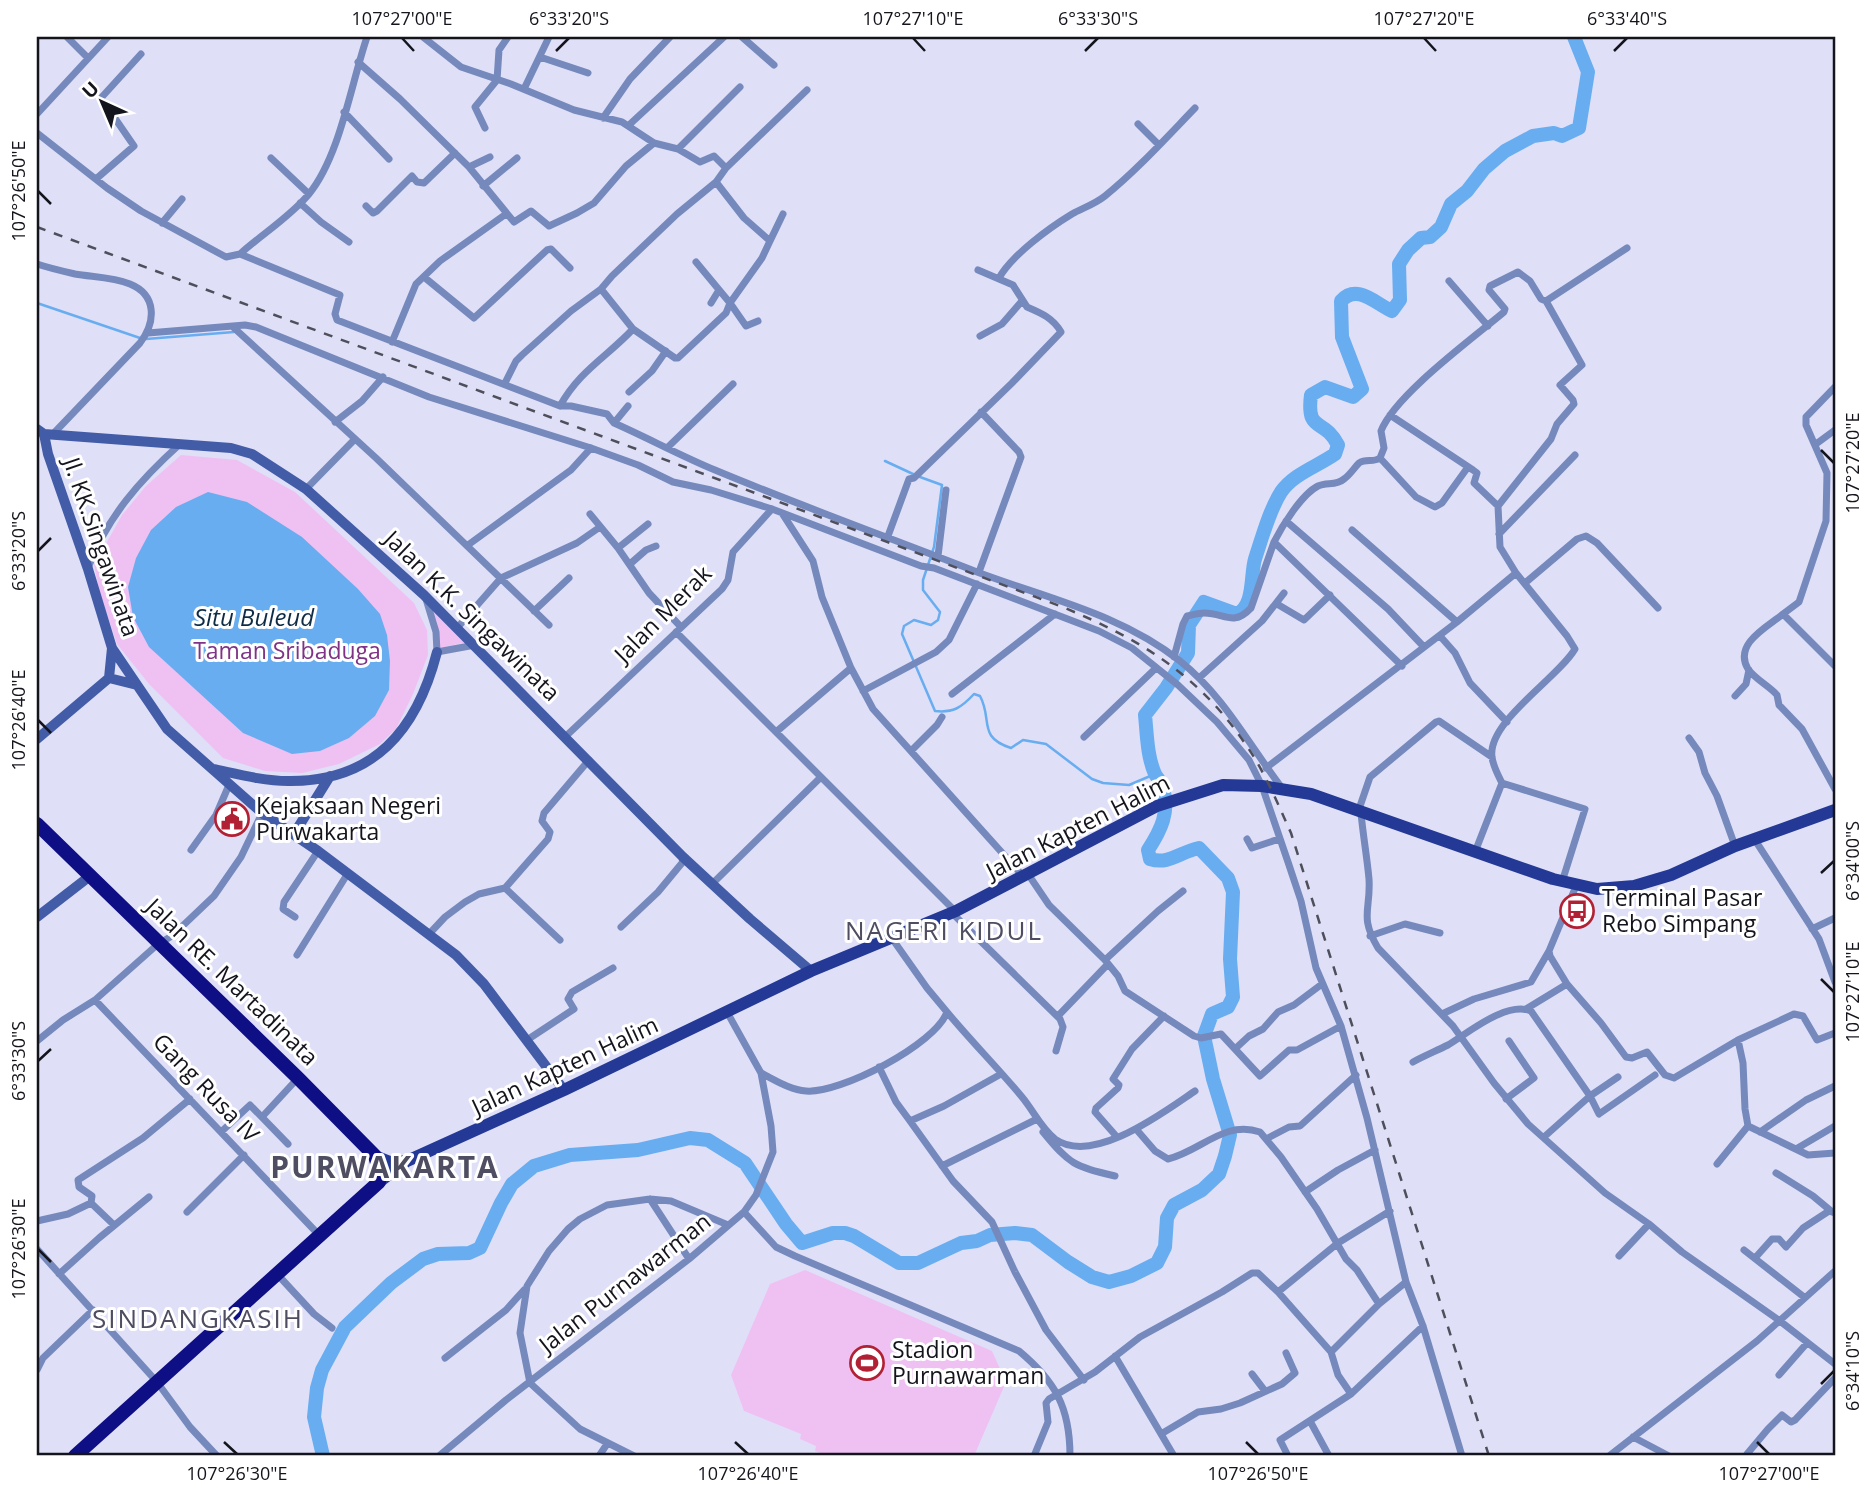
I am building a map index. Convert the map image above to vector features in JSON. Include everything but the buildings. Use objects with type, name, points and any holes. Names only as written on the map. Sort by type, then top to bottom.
[{"type":"highway","name":"Jalan RE. Martadinata","points":[[37,824],[299,1078],[375,1156]]},
{"type":"highway","points":[[75,1456],[379,1182],[375,1156]]},
{"type":"main road","name":"Jalan Kapten Halim","points":[[379,1182],[407,1161],[564,1090],[811,971],[954,912],[1157,806],[1223,785],[1282,788],[1311,794],[1562,882],[1597,889],[1634,886],[1671,875],[1735,846],[1835,810]]},
{"type":"main road","points":[[375,1156],[390,1162],[407,1161]]},
{"type":"street","points":[[66,37],[88,58]]},
{"type":"street","points":[[37,114],[108,37]]},
{"type":"street","points":[[37,133],[141,211],[226,257],[240,254],[309,194],[325,169],[367,37]]},
{"type":"street","points":[[424,37],[461,66],[574,110],[629,125],[653,143],[678,149],[702,163],[714,156],[726,168]]},
{"type":"street","points":[[504,82],[497,55],[508,37]]},
{"type":"street","points":[[524,89],[549,37]]},
{"type":"street","points":[[603,118],[630,79],[670,37]]},
{"type":"street","points":[[629,125],[724,37]]},
{"type":"street","points":[[742,37],[774,65]]},
{"type":"street","points":[[96,179],[134,146],[101,98],[141,54]]},
{"type":"street","points":[[540,57],[588,73]]},
{"type":"street","points":[[358,62],[469,167],[514,222],[531,211],[549,226],[578,214],[594,203],[626,166],[653,143]]},
{"type":"street","points":[[485,128],[475,107],[504,82]]},
{"type":"street","points":[[678,149],[740,87]]},
{"type":"street","points":[[505,383],[522,355],[571,311],[603,287],[677,214],[716,182],[726,168],[807,90]]},
{"type":"street","points":[[999,278],[1018,256],[1069,216],[1098,201],[1195,108]]},
{"type":"street","points":[[344,112],[389,159]]},
{"type":"street","points":[[1138,124],[1159,145]]},
{"type":"street","points":[[366,206],[373,212],[377,211],[406,180],[412,176],[417,182],[424,183],[455,153]]},
{"type":"street","points":[[469,167],[490,157]]},
{"type":"street","points":[[271,158],[309,194]]},
{"type":"street","points":[[483,186],[517,158]]},
{"type":"street","points":[[716,182],[744,218],[770,241]]},
{"type":"street","points":[[162,223],[182,199]]},
{"type":"street","points":[[300,203],[349,242]]},
{"type":"street","points":[[392,342],[416,284],[440,261],[506,214]]},
{"type":"street","points":[[603,287],[631,331],[678,358],[726,313],[730,303],[762,258],[783,214]]},
{"type":"street","points":[[1546,301],[1627,248]]},
{"type":"street","points":[[424,276],[474,318],[547,250],[551,249],[570,268]]},
{"type":"street","points":[[240,254],[340,295],[335,314],[337,320],[560,406],[607,414],[614,423],[714,469],[1111,620],[1177,659],[1199,678],[1245,732],[1266,768],[1282,788]]},
{"type":"street","points":[[696,262],[746,326],[758,321]]},
{"type":"street","points":[[37,264],[129,284],[143,292],[152,304],[153,313],[147,334],[140,343],[45,432]]},
{"type":"street","points":[[888,536],[909,479],[914,478],[1061,331],[1041,311],[1027,307],[1013,285],[978,270]]},
{"type":"street","points":[[1177,659],[1184,620],[1204,613],[1233,619],[1243,616],[1251,608],[1274,542],[1286,520],[1315,488],[1343,481],[1359,464],[1380,458],[1384,448],[1381,431],[1390,415],[1424,379],[1505,310],[1489,290],[1490,286],[1516,272],[1530,281],[1541,299],[1546,301],[1582,365],[1560,385],[1574,403],[1557,424],[1552,439],[1498,506],[1500,547],[1516,573],[1575,649],[1496,737],[1492,757],[1502,783],[1475,852]]},
{"type":"street","points":[[1449,281],[1488,326]]},
{"type":"street","points":[[711,303],[719,290]]},
{"type":"street","points":[[980,336],[1002,324],[1022,301]]},
{"type":"street","points":[[233,327],[468,545],[549,625]]},
{"type":"street","points":[[147,334],[256,327],[429,397],[638,464],[673,482],[711,490],[781,512],[1099,631],[1132,648],[1178,685],[1234,741],[1249,760],[1262,786],[1301,901],[1313,958],[1341,1026],[1356,1075],[1406,1282],[1423,1326],[1462,1456]]},
{"type":"street","points":[[560,406],[584,372],[631,331]]},
{"type":"street","points":[[629,392],[652,370],[666,351]]},
{"type":"street","points":[[335,422],[362,401],[383,377]]},
{"type":"street","points":[[668,447],[733,384]]},
{"type":"street","points":[[1735,696],[1746,684],[1749,670],[1744,652],[1747,645],[1799,602],[1826,521],[1827,473],[1806,425],[1806,415],[1835,387]]},
{"type":"street","points":[[614,423],[628,406]]},
{"type":"street","points":[[979,572],[1021,457],[981,412]]},
{"type":"street","points":[[1390,415],[1476,473],[1474,484],[1498,506]]},
{"type":"street","points":[[1816,444],[1835,430]]},
{"type":"street","name":"Jalan K.K. Singawinata","points":[[45,432],[231,448],[252,454],[306,489],[458,627],[683,857],[811,971]]},
{"type":"street","name":"Jl. KK.Singawinata","points":[[45,432],[48,454],[112,648],[167,729],[262,813],[318,851],[456,955],[484,984],[564,1090]]},
{"type":"street","points":[[306,489],[354,440]]},
{"type":"street","points":[[88,569],[116,512],[145,477],[180,444]]},
{"type":"street","points":[[468,545],[571,470],[591,448]]},
{"type":"street","points":[[1499,534],[1575,455]]},
{"type":"street","points":[[1380,458],[1416,497],[1435,507],[1440,505],[1468,467]]},
{"type":"street","points":[[933,553],[946,490]]},
{"type":"street","name":"Jalan Merak","points":[[565,737],[726,585],[733,552],[772,509]]},
{"type":"street","points":[[781,512],[817,569],[822,597],[851,668],[873,709],[1026,876],[1049,905],[1107,962],[1125,991],[1201,1038],[1222,1034],[1260,1076],[1289,1050],[1297,1049],[1341,1026]]},
{"type":"street","points":[[590,514],[678,630],[1058,1016],[1063,1027],[1056,1051]]},
{"type":"street","points":[[1286,520],[1388,609],[1424,647]]},
{"type":"street","points":[[618,548],[648,524]]},
{"type":"street","points":[[458,627],[501,578],[577,543],[600,527]]},
{"type":"street","points":[[1352,530],[1457,622]]},
{"type":"street","points":[[1525,583],[1577,539],[1586,536],[1597,543],[1658,608]]},
{"type":"street","points":[[1274,542],[1402,666]]},
{"type":"street","points":[[630,564],[646,550],[656,546]]},
{"type":"street","points":[[1266,768],[1402,666],[1516,573]]},
{"type":"street","points":[[534,611],[569,578]]},
{"type":"street","points":[[863,691],[949,640],[977,584]]},
{"type":"street","points":[[1199,678],[1262,621],[1284,593]]},
{"type":"street","points":[[210,769],[285,781],[308,780],[330,776],[368,761],[385,750],[400,735],[422,695],[437,652],[436,632],[424,595]]},
{"type":"street","points":[[1276,604],[1304,620],[1330,595]]},
{"type":"street","points":[[952,694],[1055,614]]},
{"type":"street","points":[[1783,614],[1835,666]]},
{"type":"street","points":[[1440,636],[1455,653],[1470,683],[1507,722]]},
{"type":"street","points":[[437,652],[476,645]]},
{"type":"street","points":[[37,738],[109,678],[112,648]]},
{"type":"street","points":[[776,732],[851,668]]},
{"type":"street","points":[[1084,737],[1156,668]]},
{"type":"street","points":[[1749,670],[1777,695],[1779,705],[1802,729],[1835,789]]},
{"type":"street","points":[[109,678],[137,685]]},
{"type":"street","points":[[911,751],[942,717]]},
{"type":"street","points":[[1492,757],[1439,721],[1370,777],[1360,813],[1369,882],[1365,914],[1370,936],[1378,948],[1462,1036],[1506,1099],[1528,1124],[1605,1193],[1835,1364]]},
{"type":"street","points":[[1689,738],[1699,752],[1705,774],[1717,796],[1735,846]]},
{"type":"street","points":[[430,933],[465,902],[480,894],[505,888],[548,839],[550,832],[542,821],[544,813],[589,760]]},
{"type":"street","points":[[294,834],[330,776]]},
{"type":"street","points":[[713,883],[821,777]]},
{"type":"street","points":[[1502,783],[1586,809],[1562,882]]},
{"type":"street","points":[[191,850],[216,815],[229,785]]},
{"type":"street","points":[[37,1041],[63,1020],[95,1000],[158,944],[172,936],[214,896],[241,857],[262,813]]},
{"type":"street","points":[[1247,839],[1252,848],[1279,839]]},
{"type":"street","points":[[1755,839],[1819,939],[1835,982]]},
{"type":"street","points":[[295,916],[283,909],[284,902],[318,851]]},
{"type":"street","points":[[621,927],[658,892],[682,863],[683,857]]},
{"type":"street","points":[[297,955],[348,873]]},
{"type":"street","points":[[37,917],[90,876]]},
{"type":"street","points":[[1442,1014],[1493,992],[1531,982],[1549,951],[1576,886]]},
{"type":"street","points":[[505,888],[560,940]]},
{"type":"street","points":[[1058,1016],[1107,962],[1158,911],[1183,891]]},
{"type":"street","points":[[1812,929],[1835,918]]},
{"type":"street","points":[[1370,936],[1405,924],[1440,933]]},
{"type":"street","points":[[891,937],[927,988],[1023,1098],[1035,1120],[1064,1158],[1082,1168],[1115,1176]]},
{"type":"street","points":[[1549,951],[1567,984],[1601,1023],[1623,1054],[1632,1058],[1647,1052],[1670,1079],[1738,1040],[1794,1014],[1803,1016],[1817,1040],[1835,1033]]},
{"type":"street","points":[[527,1040],[574,1009],[568,999],[572,992],[613,968]]},
{"type":"street","points":[[1236,1048],[1249,1036],[1263,1030],[1278,1012],[1294,1005],[1322,984]]},
{"type":"street","points":[[1413,1062],[1488,1019],[1526,1009],[1567,984]]},
{"type":"street","name":"Gang Rusa IV","points":[[95,1000],[318,1235]]},
{"type":"street","points":[[1526,1009],[1531,1011],[1590,1096],[1599,1114],[1655,1076]]},
{"type":"street","name":"Jalan Purnawarman","points":[[439,1456],[689,1259],[744,1212],[757,1195],[773,1152],[771,1126],[761,1073],[727,1012]]},
{"type":"street","points":[[761,1073],[796,1090],[808,1092],[840,1086],[923,1043],[939,1026],[947,1012]]},
{"type":"street","points":[[1116,1137],[1095,1112],[1118,1088],[1119,1085],[1113,1079],[1132,1049],[1164,1016]]},
{"type":"street","points":[[1717,1164],[1748,1126],[1743,1063],[1738,1040]]},
{"type":"street","points":[[1506,1099],[1534,1078],[1509,1041]]},
{"type":"street","points":[[879,1068],[897,1102],[942,1166],[996,1228],[1015,1272],[1046,1330],[1084,1380]]},
{"type":"street","points":[[910,1121],[944,1106],[1000,1074]]},
{"type":"street","points":[[1266,1139],[1289,1127],[1300,1126],[1356,1075]]},
{"type":"street","points":[[1544,1137],[1590,1096],[1618,1077]]},
{"type":"street","points":[[262,1117],[299,1078]]},
{"type":"street","points":[[1759,1132],[1806,1100],[1835,1086]]},
{"type":"street","points":[[1035,1120],[1067,1146],[1094,1146],[1136,1129],[1195,1091]]},
{"type":"street","points":[[114,1225],[92,1203],[92,1196],[79,1187],[78,1180],[143,1138],[190,1099]]},
{"type":"street","points":[[221,1132],[250,1105],[288,1144]]},
{"type":"street","points":[[942,1166],[1035,1120]]},
{"type":"street","points":[[1748,1126],[1808,1155],[1835,1153]]},
{"type":"street","points":[[1796,1149],[1835,1126]]},
{"type":"street","points":[[1136,1129],[1155,1151],[1168,1159],[1184,1156],[1213,1136],[1235,1129],[1260,1132],[1305,1192],[1346,1259],[1357,1270],[1379,1304]]},
{"type":"street","points":[[1305,1192],[1375,1150]]},
{"type":"street","points":[[187,1212],[244,1155]]},
{"type":"street","points":[[1755,1258],[1772,1239],[1779,1239],[1786,1247],[1803,1228],[1833,1212],[1776,1173]]},
{"type":"street","points":[[59,1274],[149,1197]]},
{"type":"street","points":[[445,1358],[506,1310],[527,1286],[555,1243],[580,1219],[607,1205],[650,1199],[671,1201],[728,1225]]},
{"type":"street","points":[[650,1199],[689,1259]]},
{"type":"street","points":[[37,1221],[68,1214],[92,1203]]},
{"type":"street","points":[[744,1212],[776,1247],[1019,1351],[1039,1366],[1059,1394],[1069,1434],[1070,1456]]},
{"type":"street","points":[[1278,1292],[1338,1243],[1390,1212]]},
{"type":"street","points":[[1619,1256],[1649,1224]]},
{"type":"street","points":[[37,1249],[157,1382],[190,1427],[216,1456]]},
{"type":"street","points":[[1744,1250],[1804,1297]]},
{"type":"street","points":[[1609,1456],[1780,1321],[1835,1271]]},
{"type":"street","points":[[1034,1456],[1048,1422],[1046,1402],[1084,1380],[1140,1337],[1252,1273],[1258,1273],[1278,1292],[1331,1352],[1338,1375],[1351,1394]]},
{"type":"street","points":[[276,1274],[314,1314],[332,1328]]},
{"type":"street","points":[[1331,1352],[1379,1304],[1406,1282]]},
{"type":"street","points":[[527,1286],[520,1333],[530,1383],[580,1429],[634,1456]]},
{"type":"street","points":[[37,1370],[43,1358],[93,1310]]},
{"type":"street","points":[[1288,1456],[1280,1440],[1351,1394],[1423,1326]]},
{"type":"street","points":[[1779,1375],[1807,1343]]},
{"type":"street","points":[[1160,1434],[1198,1412],[1240,1404],[1282,1384],[1295,1373],[1286,1353]]},
{"type":"street","points":[[1115,1356],[1174,1456]]},
{"type":"street","points":[[1252,1374],[1265,1391]]},
{"type":"street","points":[[1747,1454],[1782,1415],[1791,1422],[1795,1420],[1835,1378]]},
{"type":"street","points":[[1310,1421],[1329,1456]]},
{"type":"street","points":[[1633,1437],[1669,1456]]},
{"type":"street","points":[[599,1456],[607,1444]]},
{"type":"green space","name":"Situ Buleud","points":[[181,455],[237,460],[295,492],[414,603],[427,630],[428,655],[396,729],[380,744],[339,764],[302,773],[265,771],[223,758],[149,684],[117,644],[100,594],[94,565],[122,515],[146,486]]},
{"type":"green space","points":[[427,599],[472,641],[440,648],[437,622]]},
{"type":"green space","name":"Stadion Purnawarman","points":[[805,1270],[992,1351],[1006,1382],[974,1456],[828,1456],[815,1451],[816,1446],[800,1439],[801,1434],[744,1411],[731,1375],[770,1284]]},
{"type":"water","name":"Situ Buleud","points":[[208,492],[247,502],[302,537],[358,589],[380,614],[387,635],[389,690],[375,716],[349,738],[320,751],[292,754],[243,733],[149,647],[133,617],[128,587],[136,558],[151,530],[176,507]]},
{"type":"waterway","points":[[323,1456],[314,1417],[317,1388],[322,1370],[345,1327],[391,1283],[423,1259],[438,1254],[469,1253],[480,1248],[512,1184],[534,1166],[570,1155],[638,1150],[690,1138],[708,1140],[745,1163],[802,1243],[833,1233],[845,1233],[899,1263],[918,1263],[961,1243],[977,1241],[990,1235],[1015,1233],[1032,1235],[1092,1277],[1109,1282],[1131,1276],[1157,1263],[1165,1247],[1167,1218],[1174,1205],[1202,1190],[1219,1174],[1230,1135],[1213,1079],[1204,1036],[1212,1014],[1228,1007],[1233,997],[1230,959],[1233,892],[1228,878],[1199,848],[1169,859],[1150,859],[1148,850],[1165,813],[1165,797],[1150,760],[1145,715],[1188,653],[1189,625],[1204,602],[1237,614],[1247,604],[1255,559],[1269,516],[1281,492],[1299,475],[1335,454],[1338,445],[1333,436],[1314,421],[1310,407],[1311,395],[1325,387],[1353,397],[1362,389],[1342,337],[1341,301],[1347,296],[1360,294],[1392,311],[1400,300],[1399,264],[1408,250],[1421,238],[1430,237],[1441,227],[1451,204],[1467,191],[1484,169],[1505,151],[1533,136],[1554,133],[1562,136],[1579,128],[1588,72],[1574,37]]},
{"type":"waterway","points":[[37,303],[140,338]]},
{"type":"waterway","points":[[146,339],[234,332]]},
{"type":"waterway","points":[[885,461],[913,474]]},
{"type":"waterway","points":[[920,477],[942,485],[934,547],[923,580],[923,590],[940,612],[938,620],[931,625],[914,620],[904,626],[902,634],[935,711],[956,708],[974,694],[980,696],[990,733],[1000,744],[1011,748],[1023,740],[1046,744],[1092,779],[1103,783],[1129,785],[1155,774]]},
{"type":"railway","points":[[37,227],[1060,606],[1139,644],[1185,677],[1226,718],[1244,742],[1264,775],[1291,833],[1489,1456]]},
{"type":"place","name":"Kejaksaan Negeri Purwakarta","points":[[232,819]]},
{"type":"place","name":"Terminal Pasar Rebo Simpang","points":[[1577,911]]},
{"type":"place","name":"Stadion Purnawarman","points":[[867,1363]]},
{"type":"district","name":"NAGERI KIDUL","points":[[944,931]]},
{"type":"district","name":"PURWAKARTA","points":[[385,1168]]},
{"type":"district","name":"SINDANGKASIH","points":[[198,1319]]},
{"type":"park label","name":"Taman Sribaduga","points":[[287,651]]}]
